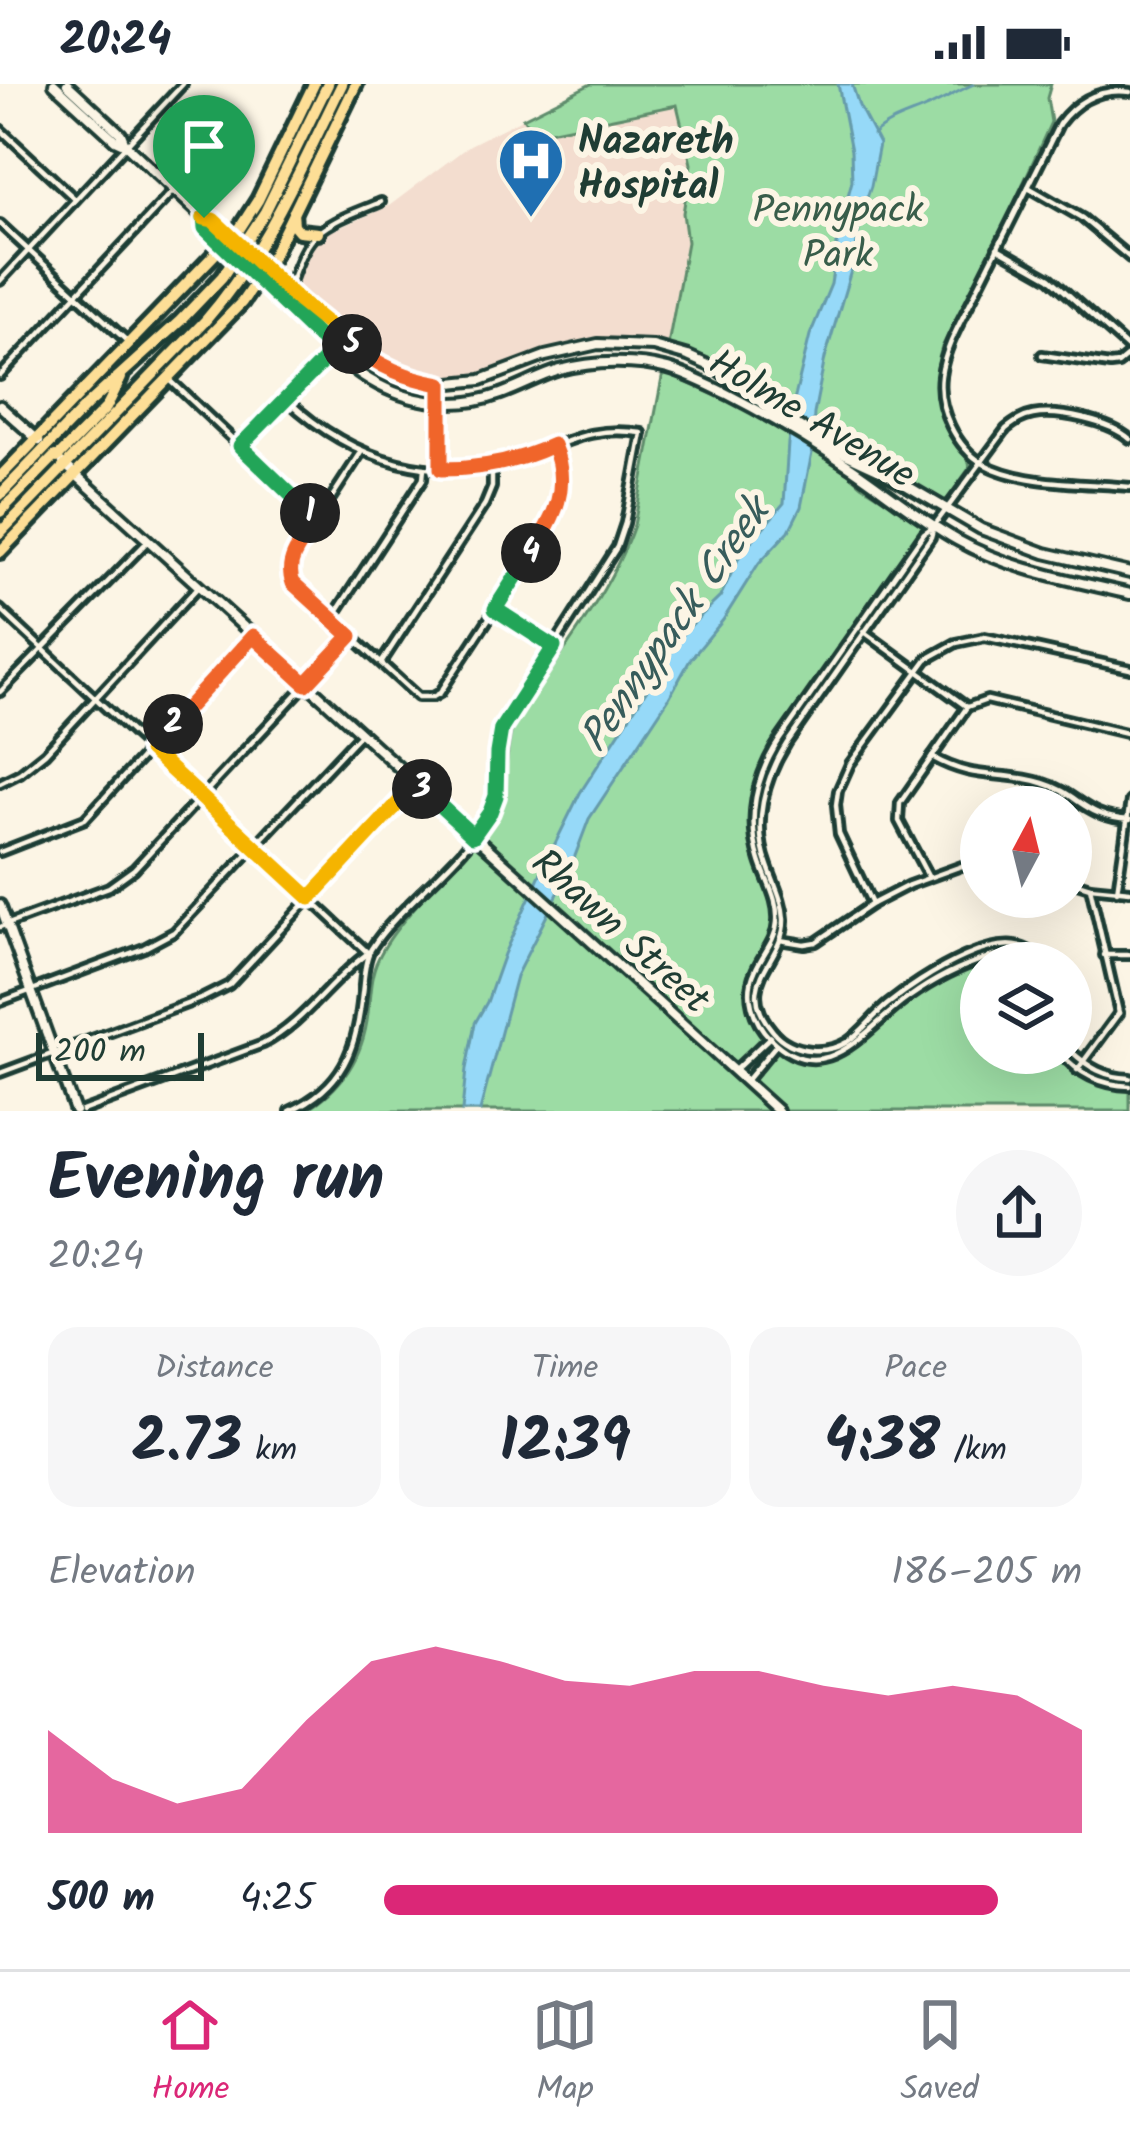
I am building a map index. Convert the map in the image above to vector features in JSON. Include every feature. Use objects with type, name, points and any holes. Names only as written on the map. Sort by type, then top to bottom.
[{"type":"highway","points":[[0,512],[106,409],[130,365],[194,307],[234,261],[265,212],[328,84]]},
{"type":"highway","points":[[0,532],[56,457],[205,321],[242,274],[274,222],[342,84]]},
{"type":"highway","points":[[0,495],[169,380],[224,324],[293,213],[356,84]]},
{"type":"highway","points":[[0,551],[130,344],[231,245],[258,200],[312,85]]},
{"type":"highway","points":[[293,213],[299,231],[318,233]]},
{"type":"highway","points":[[0,476],[56,457]]},
{"type":"main road","points":[[54,84],[126,145]]},
{"type":"main road","points":[[67,84],[121,134],[126,145]]},
{"type":"main road","name":"Holme Avenue","points":[[126,145],[204,218],[213,220],[298,316],[340,344],[406,376],[441,384],[481,380],[586,346],[652,346],[718,369],[766,410]]},
{"type":"main road","name":"Holme Avenue","points":[[259,271],[288,291],[340,344],[352,368],[380,386],[441,403],[488,399],[577,366],[628,363],[666,368],[766,410],[976,550],[1041,573],[1130,594]]},
{"type":"main road","name":"Rhawn Street","points":[[0,406],[778,1111]]},
{"type":"main road","name":"Holme Avenue","points":[[831,450],[880,470],[1004,540],[1130,573]]},
{"type":"main road","points":[[1041,573],[1045,553]]},
{"type":"main road","points":[[0,905],[3,925],[78,1111]]},
{"type":"street","points":[[0,280],[174,88],[183,84]]},
{"type":"street","points":[[1130,92],[1088,98],[1066,115],[946,352],[940,378],[948,420],[980,462],[1022,477],[1130,487]]},
{"type":"street","points":[[0,129],[76,199]]},
{"type":"street","points":[[1028,187],[1082,218],[1130,258]]},
{"type":"street","points":[[0,376],[174,190]]},
{"type":"street","points":[[288,291],[302,253],[318,233],[381,202]]},
{"type":"street","points":[[0,224],[130,344]]},
{"type":"street","points":[[997,248],[1050,278],[1130,352],[1110,365],[1042,355]]},
{"type":"street","points":[[240,446],[340,344]]},
{"type":"street","points":[[169,380],[318,520]]},
{"type":"street","points":[[441,384],[441,469]]},
{"type":"street","points":[[78,1111],[268,1042],[294,1024],[345,970],[368,953],[490,812],[496,796],[501,729],[617,548],[625,523],[642,433],[602,431],[577,436],[492,466],[424,468],[362,452],[319,428],[286,399]]},
{"type":"street","points":[[960,960],[891,1006],[852,1047],[834,1055],[804,1057],[779,1042],[759,1008],[758,985],[784,929],[783,905],[758,839],[770,773],[794,726],[932,537],[945,509],[1014,423],[1040,414],[1106,424],[1130,439]]},
{"type":"street","points":[[362,452],[289,569],[293,583],[425,698],[440,693],[552,522],[562,477],[553,445]]},
{"type":"street","points":[[382,663],[485,504],[493,487],[492,466]]},
{"type":"street","points":[[332,618],[423,479],[424,468]]},
{"type":"street","points":[[0,692],[148,541]]},
{"type":"street","points":[[0,783],[37,760],[199,586]]},
{"type":"street","points":[[0,609],[368,953]]},
{"type":"street","points":[[495,609],[554,647]]},
{"type":"street","points":[[862,630],[967,706]]},
{"type":"street","points":[[0,852],[79,823],[253,636]]},
{"type":"street","points":[[3,925],[115,883],[134,869],[351,636]]},
{"type":"street","points":[[872,904],[843,848],[838,791],[850,764],[927,659],[956,643],[985,637],[1130,669]]},
{"type":"street","points":[[928,876],[898,815],[903,798],[967,706],[987,700],[1130,734]]},
{"type":"street","points":[[0,1002],[163,939],[186,922],[361,734]]},
{"type":"street","points":[[932,757],[975,775],[1050,785],[1095,814],[1129,820]]},
{"type":"street","points":[[0,1072],[219,991],[241,974],[416,784]]},
{"type":"street","points":[[1117,891],[1130,801]]},
{"type":"street","points":[[777,939],[817,942],[872,904],[960,866]]},
{"type":"street","points":[[1092,887],[1130,891]]},
{"type":"street","points":[[1092,897],[1119,1013]]},
{"type":"street","points":[[290,1111],[320,1093],[346,1061],[361,1022],[368,953]]},
{"type":"street","points":[[1104,956],[1130,955]]},
{"type":"street","points":[[891,1006],[960,969]]},
{"type":"street","points":[[1119,1013],[1130,1014]]},
{"type":"street","points":[[1092,1050],[1119,1013]]},
{"type":"street","points":[[734,1071],[772,1035]]},
{"type":"street","points":[[745,1082],[779,1042]]},
{"type":"street","points":[[1092,1067],[1130,1082]]},
{"type":"street","points":[[1085,1074],[1097,1081],[1130,1082]]},
{"type":"shaded area","name":"Nazareth Hospital","points":[[591,84],[677,105],[717,268],[688,350],[630,338],[586,339],[531,353],[478,375],[421,374],[384,360],[296,286],[312,246],[325,234],[389,206],[470,145]]},
{"type":"green space","name":"Pennypack Park","points":[[591,84],[1051,84],[1047,98],[1051,122],[939,358],[936,392],[940,414],[970,467],[945,502],[847,450],[834,460],[926,528],[782,732],[762,769],[751,816],[753,844],[775,916],[749,983],[749,1006],[761,1037],[732,1063],[585,930],[579,937],[771,1111],[304,1111],[348,1071],[365,1030],[378,959],[435,884],[473,844],[518,881],[524,874],[482,834],[502,794],[514,721],[597,601],[634,525],[663,373],[756,413],[767,402],[721,368],[668,345],[687,242],[683,213],[691,164],[677,105],[534,134],[523,118]]},
{"type":"green space","points":[[960,970],[960,1074],[1084,1074],[1130,1087],[1130,1111],[785,1111],[753,1082],[776,1051],[817,1059],[840,1055],[932,984]]},
{"type":"water","points":[[838,84],[852,84],[879,144],[855,257],[825,358],[801,507],[789,531],[759,563],[723,620],[690,660],[589,819],[569,872],[516,976],[480,1111],[462,1111],[475,1023],[580,793],[684,632],[720,597],[740,555],[784,503],[795,397],[810,335],[831,284],[852,181]]},
{"type":"waterway","points":[[873,135],[974,84]]},
{"type":"place","name":"Nazareth Hospital","points":[[531,220]]},
{"type":"route","points":[[204,218],[213,220],[300,302],[371,359],[396,372],[441,384],[441,469],[492,466],[553,445],[560,461],[562,477],[552,522],[495,609],[554,647],[501,729],[496,796],[490,812],[473,836],[416,784],[310,898],[149,749],[253,636],[306,684],[351,636],[289,575],[291,561],[318,520],[240,446],[333,351],[205,228],[204,218]]},
{"type":"water label","name":"Pennypack Creek","points":[[673,624]]}]
